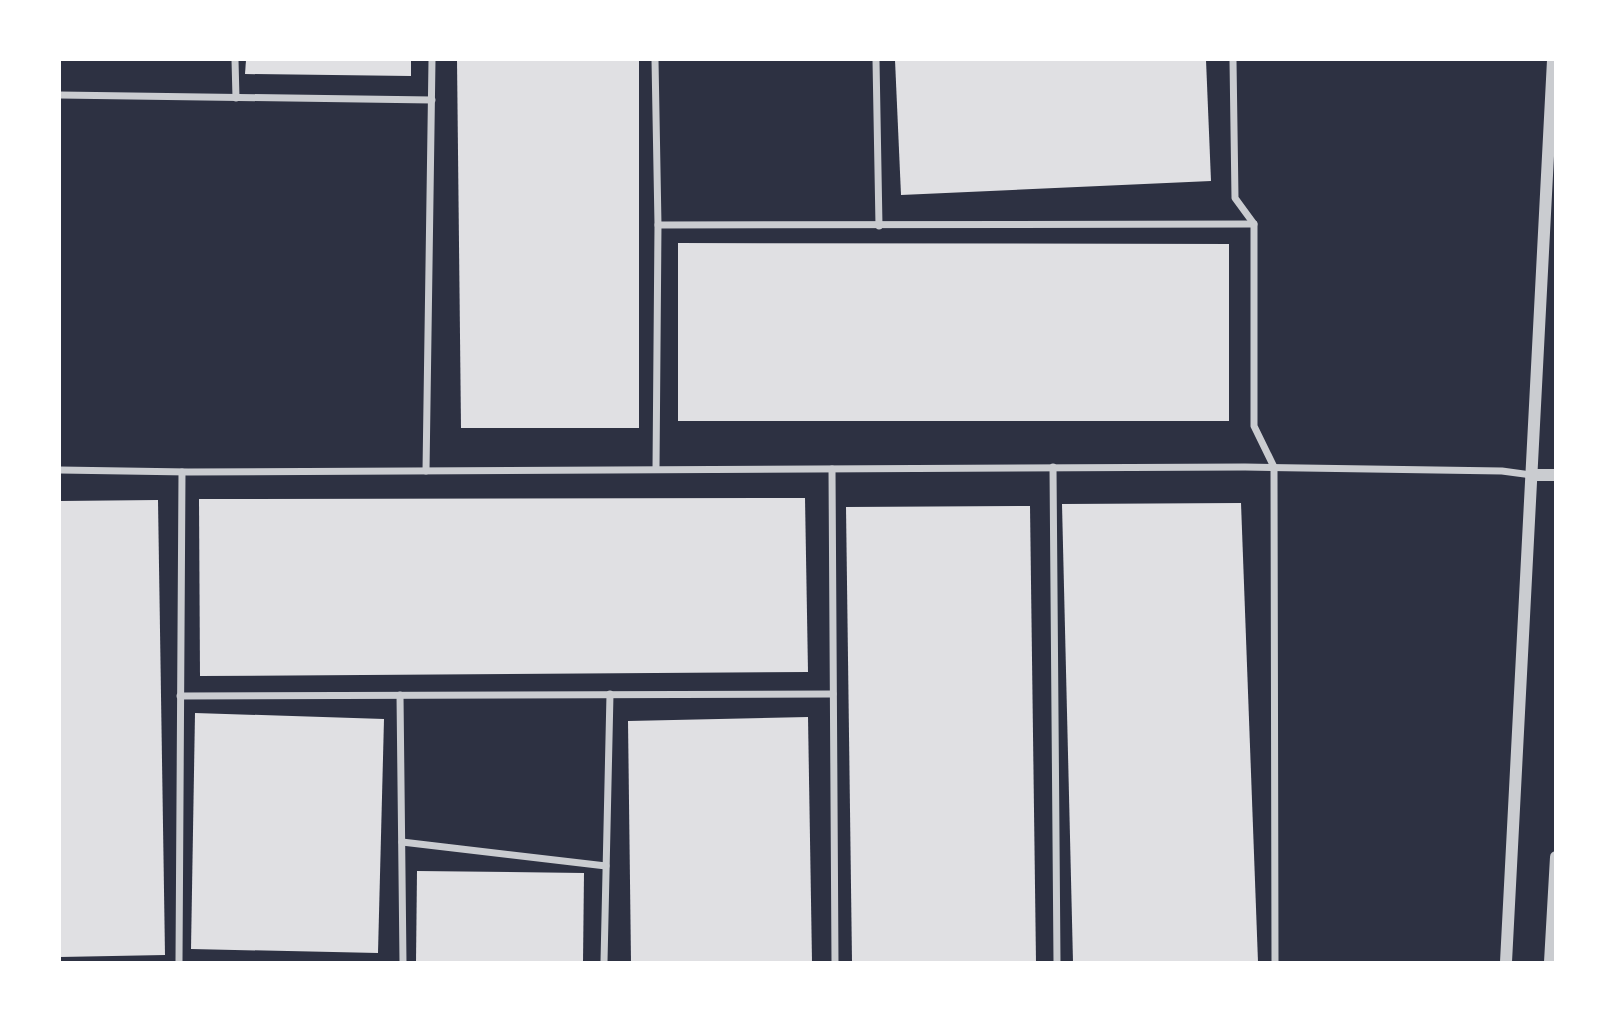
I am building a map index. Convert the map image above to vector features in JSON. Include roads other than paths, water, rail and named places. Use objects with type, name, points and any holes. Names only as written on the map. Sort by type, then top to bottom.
[{"type":"street","points":[[235,60],[236,97]]},
{"type":"street","points":[[426,471],[432,60]]},
{"type":"street","points":[[656,60],[656,469]]},
{"type":"street","points":[[876,60],[878,226]]},
{"type":"street","points":[[1233,60],[1235,198],[1254,224],[1254,426],[1274,467],[1275,962]]},
{"type":"street","points":[[1506,962],[1553,60]]},
{"type":"street","points":[[60,95],[432,100]]},
{"type":"street","points":[[658,225],[1254,224]]},
{"type":"street","points":[[1053,467],[1056,962]]},
{"type":"street","points":[[60,470],[181,472],[1274,467],[1502,471],[1556,475]]},
{"type":"street","points":[[832,469],[835,962]]},
{"type":"street","points":[[179,962],[181,472]]},
{"type":"street","points":[[604,962],[610,694]]},
{"type":"street","points":[[180,696],[834,694]]},
{"type":"street","points":[[400,695],[403,962]]},
{"type":"street","points":[[402,842],[606,866]]},
{"type":"street","points":[[1550,962],[1556,857]]}]
